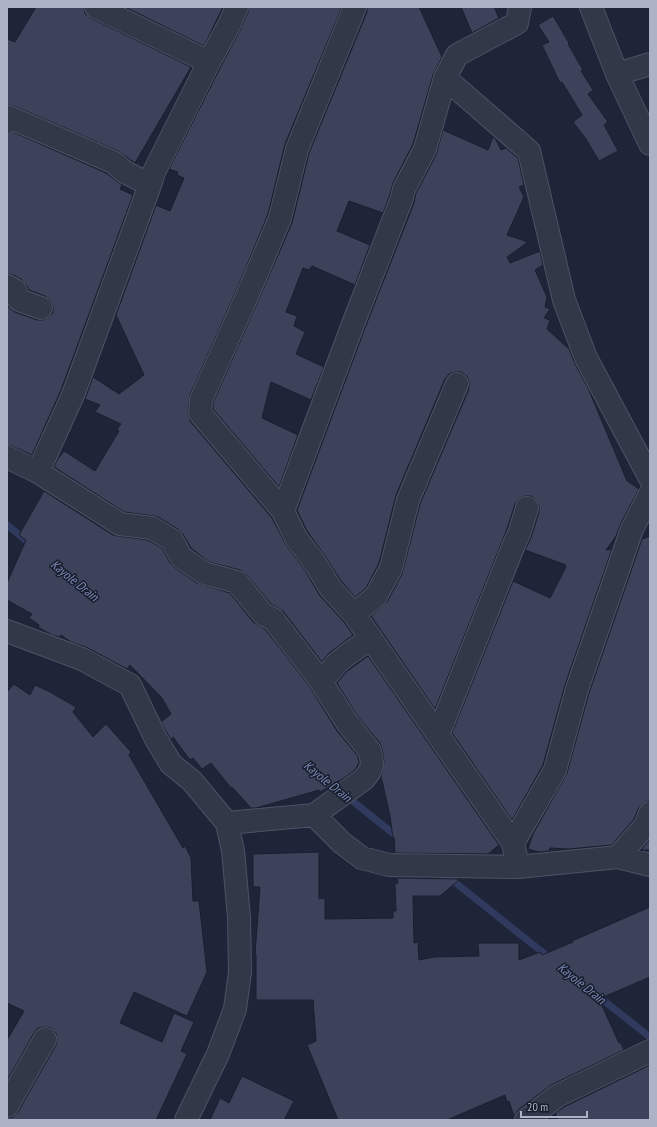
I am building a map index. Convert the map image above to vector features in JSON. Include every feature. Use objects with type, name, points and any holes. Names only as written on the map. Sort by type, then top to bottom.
[{"type":"street","points":[[96,7],[209,62]]},
{"type":"street","points":[[38,472],[73,395],[154,172],[237,7]]},
{"type":"street","points":[[355,7],[297,149],[280,218],[201,400],[200,413],[283,511],[296,538],[315,563],[331,589],[354,614],[513,844],[518,867]]},
{"type":"street","points":[[283,511],[352,324],[402,198],[404,189],[425,149],[445,78],[457,55],[517,23],[520,7]]},
{"type":"street","points":[[590,7],[617,74],[650,144]]},
{"type":"street","points":[[617,74],[650,64]]},
{"type":"street","points":[[445,78],[530,151],[564,300],[586,358],[650,478]]},
{"type":"street","points":[[7,122],[9,117],[113,162],[125,172],[150,186]]},
{"type":"street","points":[[7,286],[15,290],[19,300],[41,308]]},
{"type":"street","points":[[354,614],[376,596],[391,568],[408,500],[457,384]]},
{"type":"street","points":[[7,457],[38,472],[120,524],[152,528],[172,540],[181,557],[204,573],[237,582],[264,615],[273,619],[320,680],[348,724],[370,751],[372,764],[370,771],[364,779],[314,815],[227,823]]},
{"type":"street","points":[[513,844],[555,770],[582,674],[632,529],[650,494]]},
{"type":"street","points":[[438,735],[519,534],[526,508]]},
{"type":"street","points":[[7,631],[82,659],[130,685],[156,739],[171,764],[192,781],[227,823],[233,851],[239,917],[240,972],[235,1009],[218,1054],[186,1120]]},
{"type":"street","points":[[320,680],[328,674],[347,654],[370,638]]},
{"type":"street","points":[[618,857],[645,826],[650,813]]},
{"type":"street","points":[[314,815],[342,843],[362,858],[389,865],[518,867],[618,857],[650,865]]},
{"type":"street","points":[[7,1106],[45,1039]]},
{"type":"street","points":[[526,1120],[557,1096],[650,1051]]},
{"type":"street","points":[[537,1120],[557,1096]]},
{"type":"building","points":[[36,7],[84,7],[85,14],[91,18],[191,67],[135,163],[118,151],[14,106],[7,105],[7,39],[15,42]]},
{"type":"building","points":[[125,7],[223,7],[204,46]]},
{"type":"building","points":[[249,7],[342,7],[285,144],[268,214],[190,395],[188,412],[190,421],[272,518],[286,545],[305,570],[320,596],[344,622],[353,635],[329,653],[322,662],[283,611],[272,605],[246,574],[240,570],[209,562],[191,548],[183,534],[178,529],[158,517],[124,512],[54,467],[64,451],[95,471],[119,431],[117,429],[121,424],[95,412],[100,405],[85,399],[93,377],[119,394],[144,375],[116,315],[156,205],[170,211],[184,178],[177,175],[178,172],[169,169],[240,30]]},
{"type":"building","points":[[367,7],[419,7],[442,57],[433,75],[413,144],[393,183],[383,213],[349,201],[337,231],[370,245],[355,285],[312,266],[309,270],[303,268],[286,312],[297,316],[294,326],[305,332],[296,354],[324,367],[311,400],[271,382],[262,418],[298,435],[279,487],[213,409],[213,403],[292,223],[309,153],[367,12]]},
{"type":"building","points":[[461,7],[494,7],[499,18],[472,33]]},
{"type":"building","points":[[553,16],[583,70],[581,71],[593,90],[588,94],[608,122],[604,125],[618,151],[599,161],[586,139],[573,122],[582,115],[562,82],[560,83],[542,45],[549,42],[538,25]]},
{"type":"building","points":[[443,130],[488,150],[493,137],[501,150],[506,148],[518,158],[524,185],[519,187],[524,197],[507,235],[528,242],[507,257],[510,263],[540,251],[543,265],[535,270],[547,297],[545,307],[550,309],[544,318],[550,320],[547,329],[569,349],[588,388],[627,481],[639,489],[621,523],[616,536],[606,550],[612,549],[565,685],[543,765],[512,820],[452,733],[513,581],[550,598],[566,567],[566,565],[525,550],[531,538],[539,512],[539,506],[536,500],[531,496],[525,496],[519,499],[515,504],[507,529],[435,709],[371,616],[387,602],[402,574],[420,504],[469,389],[467,376],[461,372],[455,372],[449,374],[445,379],[396,495],[379,563],[366,588],[355,597],[341,581],[307,531],[297,510],[365,328],[414,203],[416,193],[436,155]]},
{"type":"building","points":[[13,132],[106,173],[122,185],[120,189],[133,195],[61,390],[32,455],[7,445],[7,304],[10,309],[15,312],[37,320],[43,320],[49,317],[53,313],[53,306],[50,300],[45,296],[29,290],[21,279],[7,274],[7,134]]},
{"type":"building","points":[[44,491],[113,535],[148,540],[163,549],[170,563],[174,567],[197,583],[230,593],[254,623],[265,629],[310,687],[337,731],[358,756],[359,763],[355,770],[320,792],[319,790],[256,808],[251,808],[232,787],[231,788],[211,763],[202,769],[193,758],[190,760],[173,737],[171,740],[161,722],[171,714],[162,698],[130,665],[127,669],[88,648],[71,642],[61,635],[60,637],[52,635],[38,627],[39,625],[29,618],[32,614],[7,600],[7,583],[26,540],[19,535]]},
{"type":"building","points":[[650,536],[650,801],[642,804],[634,819],[612,845],[568,849],[550,848],[549,851],[539,852],[528,849],[533,834],[567,773],[589,693],[642,539]]},
{"type":"building","points":[[368,656],[499,845],[488,854],[395,853],[394,837],[393,838],[390,816],[381,776],[384,762],[380,743],[358,717],[337,683],[346,672]]},
{"type":"building","points":[[14,684],[30,695],[35,685],[76,707],[73,712],[93,737],[106,724],[131,752],[129,755],[183,848],[185,846],[191,858],[193,901],[199,901],[207,972],[187,1016],[134,992],[120,1023],[162,1042],[174,1013],[194,1022],[181,1051],[187,1054],[156,1120],[7,1120],[7,1118],[13,1117],[18,1112],[56,1045],[57,1039],[56,1033],[51,1028],[38,1028],[7,1081],[7,1040],[24,1011],[7,1003],[7,692]]},
{"type":"building","points":[[650,839],[650,850],[641,850]]},
{"type":"building","points":[[319,852],[319,899],[325,898],[325,919],[393,918],[393,911],[396,911],[395,883],[398,883],[397,878],[460,879],[440,896],[413,896],[414,943],[418,942],[419,960],[434,957],[479,956],[478,943],[519,943],[519,960],[540,952],[542,955],[650,907],[650,977],[599,999],[619,1043],[620,1042],[624,1050],[551,1085],[518,1110],[514,1116],[509,1101],[507,1102],[505,1095],[447,1120],[338,1120],[307,1045],[316,1041],[313,1000],[256,1000],[255,954],[260,887],[253,887],[253,854]]},
{"type":"building","points":[[650,1065],[650,1120],[558,1120],[555,1113],[564,1107]]},
{"type":"building","points":[[242,1076],[294,1101],[284,1120],[210,1120],[220,1098],[229,1103]]},
{"type":"waterway","name":"Kayole Drain","points":[[7,525],[33,546]]},
{"type":"waterway","name":"Kayole Drain","points":[[326,780],[399,838]]},
{"type":"waterway","name":"Kayole Drain","points":[[442,872],[551,959]]},
{"type":"waterway","name":"Kayole Drain","points":[[594,993],[650,1037]]}]
